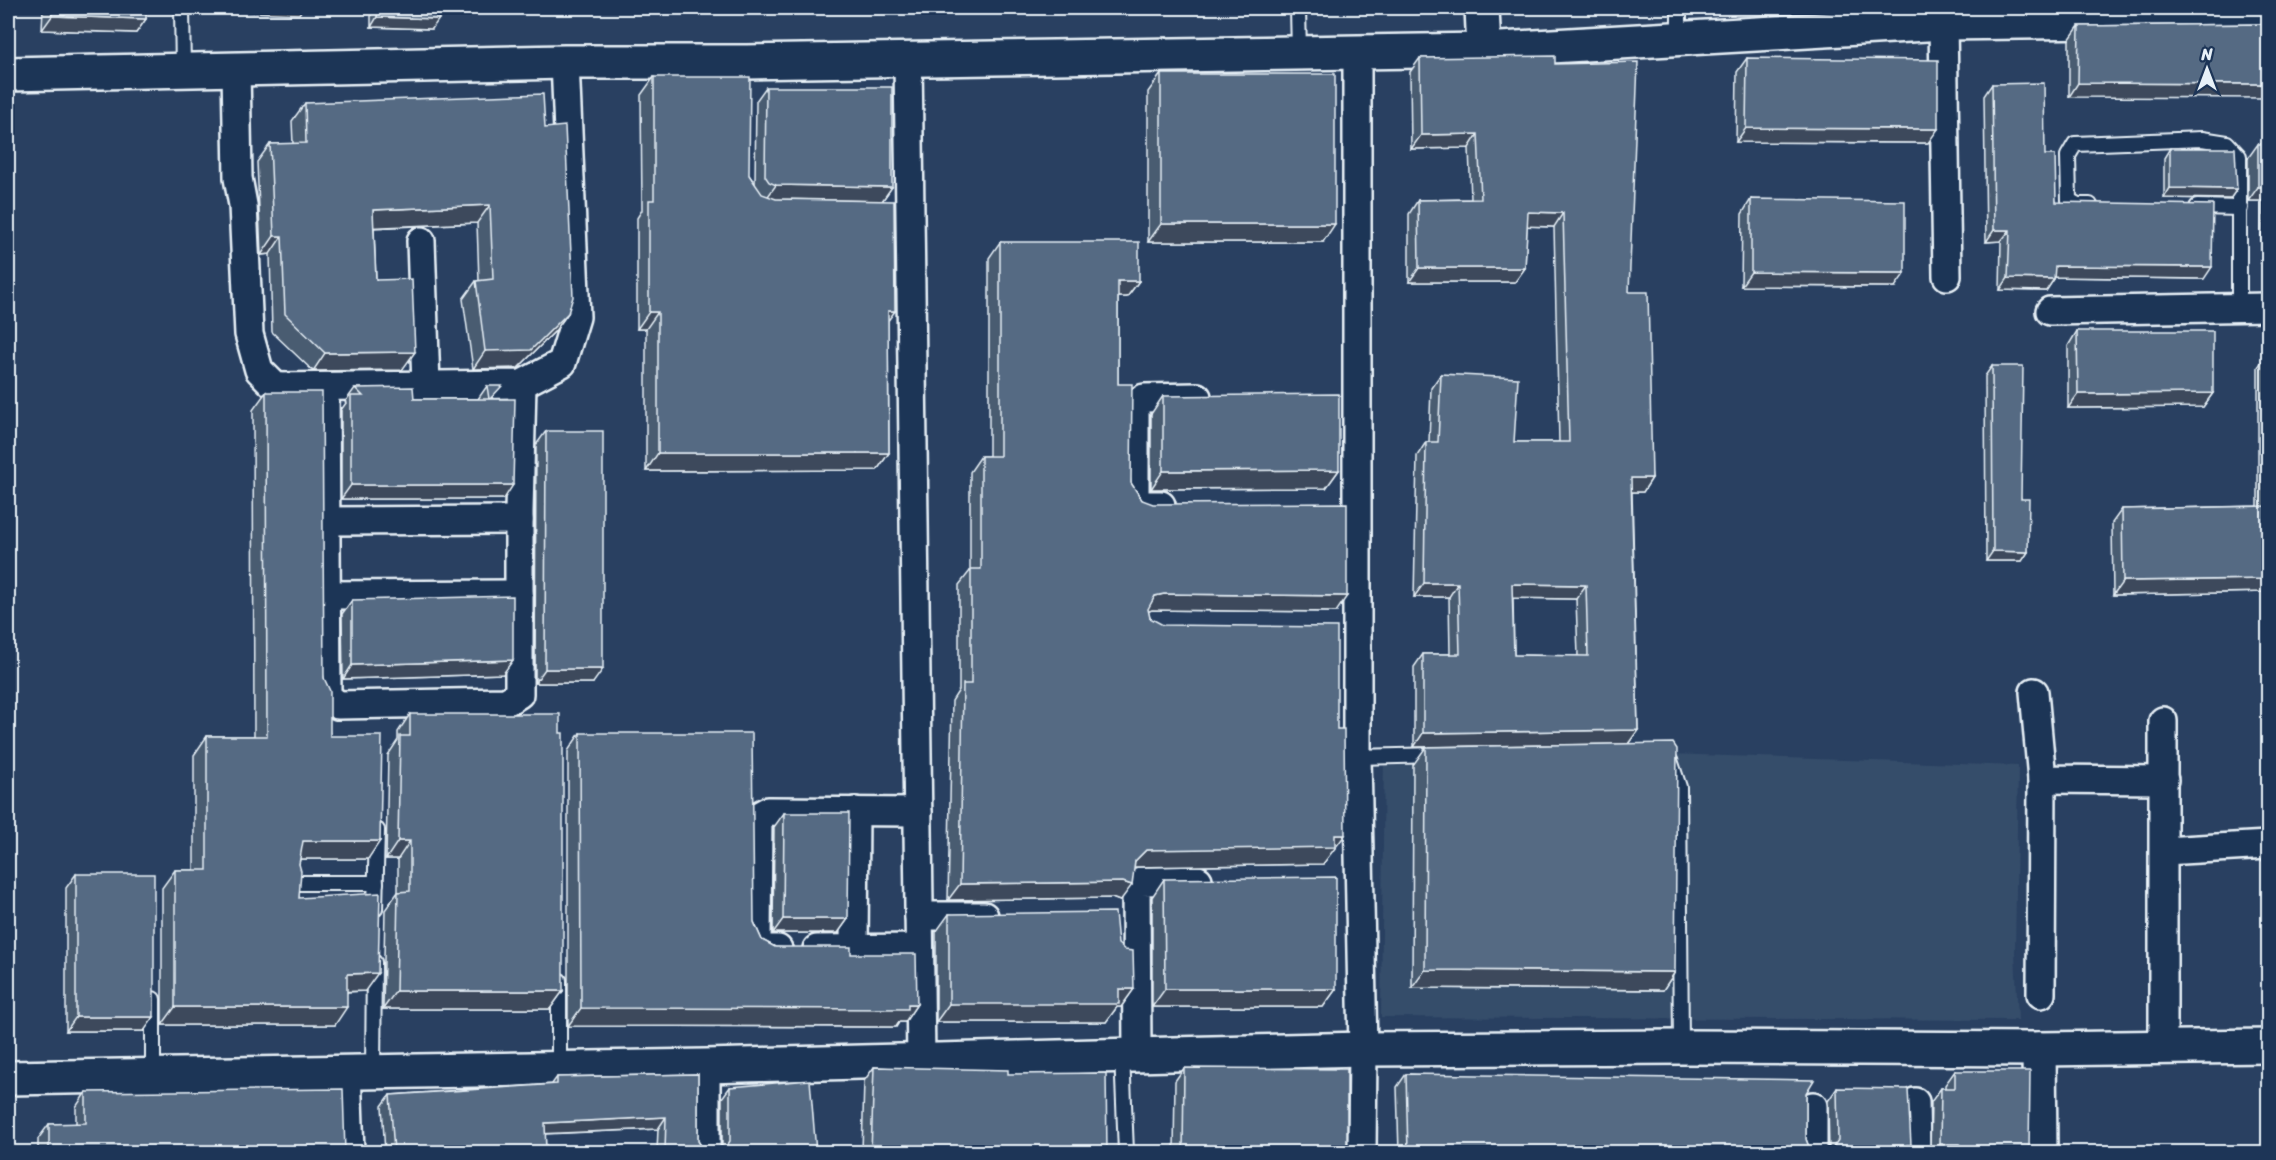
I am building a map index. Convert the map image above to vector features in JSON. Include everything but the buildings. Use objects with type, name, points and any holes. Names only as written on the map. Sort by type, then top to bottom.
[{"type":"street","points":[[1482,8],[1484,50]]},
{"type":"street","points":[[8,74],[565,62],[747,71],[908,60],[1484,50],[1679,23],[1873,17],[1943,23],[2068,14],[2180,14],[2268,19]]},
{"type":"street","points":[[1943,23],[1947,276]]},
{"type":"street","points":[[1357,52],[1346,396],[1346,628],[1357,757],[1348,879],[1363,1049],[1362,1152]]},
{"type":"street","points":[[908,60],[905,210],[921,1060]]},
{"type":"street","points":[[237,69],[238,178],[243,205],[249,334],[259,370],[276,387],[522,384],[562,363],[576,317],[565,62]]},
{"type":"street","points":[[421,241],[426,385]]},
{"type":"street","points":[[2050,311],[2268,307]]},
{"type":"street","points":[[325,387],[327,696],[338,705],[506,702],[519,694],[522,384]]},
{"type":"street","points":[[1187,505],[1141,505],[1135,499],[1135,405],[1144,398],[1223,397]]},
{"type":"street","points":[[326,521],[519,520]]},
{"type":"street","points":[[326,595],[519,594]]},
{"type":"street","points":[[2034,692],[2042,779],[2041,994]]},
{"type":"street","points":[[2163,721],[2163,1048]]},
{"type":"street","points":[[2042,779],[2164,780]]},
{"type":"street","points":[[918,812],[767,811],[759,816],[757,940],[763,949],[919,948]]},
{"type":"street","points":[[854,949],[855,811]]},
{"type":"street","points":[[2164,851],[2268,845]]},
{"type":"street","points":[[1130,1054],[1136,886],[1140,881],[1221,880]]},
{"type":"street","points":[[1112,914],[1118,920],[1130,1054]]},
{"type":"street","points":[[919,916],[1009,915]]},
{"type":"street","points":[[8,1078],[706,1066],[1363,1049],[1681,1047],[2039,1049],[2268,1046]]},
{"type":"street","points":[[2039,1049],[2040,1152]]},
{"type":"street","points":[[706,1066],[706,1152]]},
{"type":"street","points":[[350,1152],[360,1071]]},
{"type":"street","points":[[1915,1102],[1916,1152]]},
{"type":"street","points":[[1813,1106],[1813,1152]]},
{"type":"lane","points":[[182,8],[183,71]]},
{"type":"lane","points":[[1298,8],[1299,53]]},
{"type":"lane","points":[[2101,205],[2078,204],[2069,200],[2067,156],[2075,144],[2202,139],[2227,143],[2239,156],[2239,308]]},
{"type":"lane","points":[[2182,207],[2240,208]]},
{"type":"lane","points":[[1656,752],[1665,752],[1674,766],[1679,787],[1681,1047]]},
{"type":"lane","points":[[1357,757],[1453,755]]},
{"type":"lane","points":[[375,919],[378,812]]},
{"type":"lane","points":[[295,883],[376,883]]},
{"type":"lane","points":[[360,1071],[375,942]]},
{"type":"lane","points":[[559,970],[559,1067]]},
{"type":"lane","points":[[153,979],[153,1075]]},
{"type":"lane","points":[[1126,1152],[1130,1054]]},
{"type":"shaded area","points":[[1639,753],[2018,766],[2015,951],[2018,1020],[1381,1017],[1384,756]]}]
